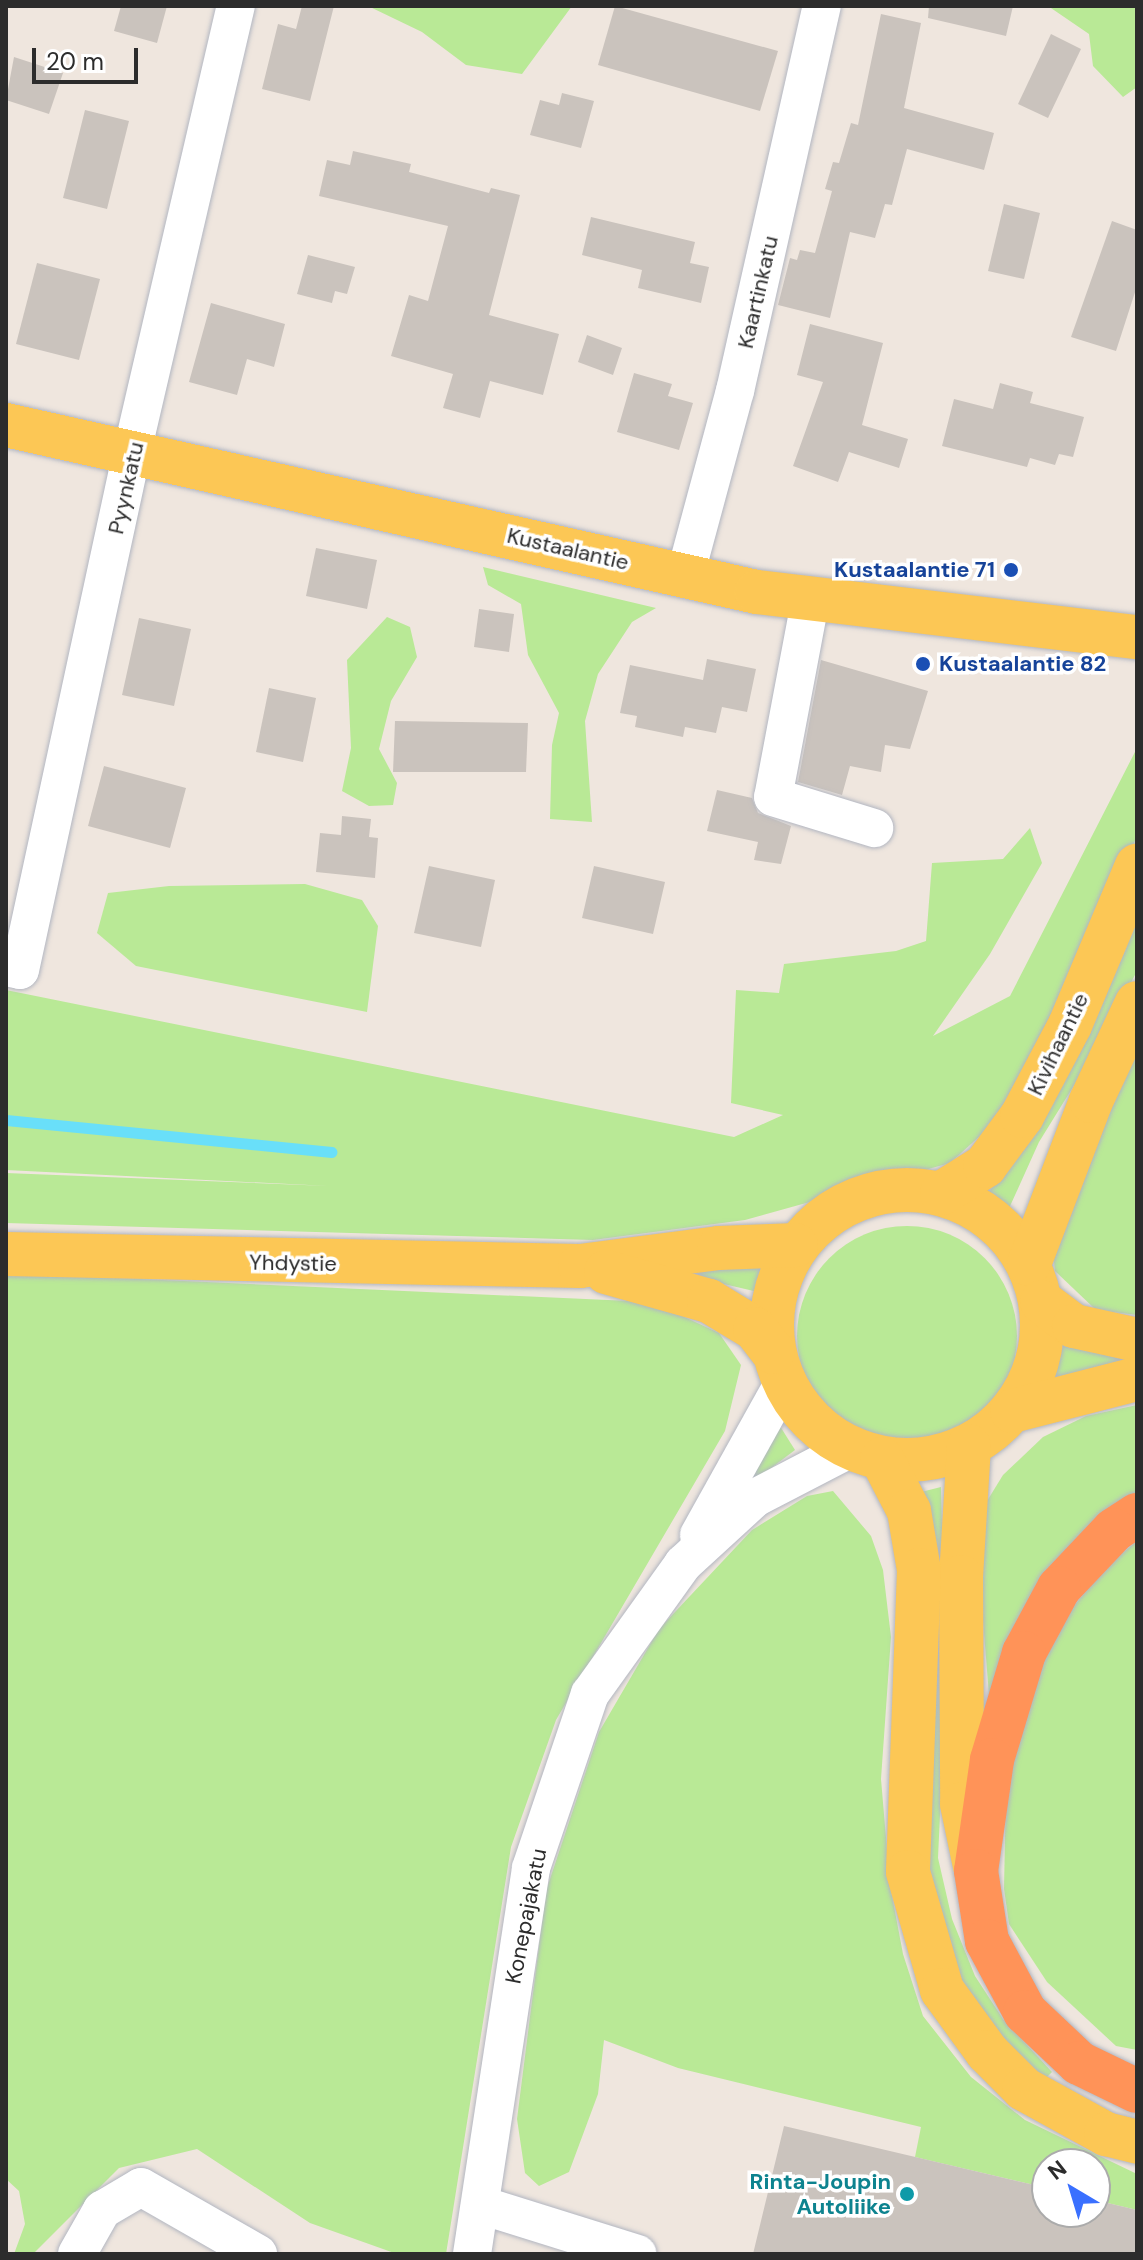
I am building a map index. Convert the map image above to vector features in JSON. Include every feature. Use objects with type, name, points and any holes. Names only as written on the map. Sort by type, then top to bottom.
[{"type":"highway","points":[[1137,1515],[1114,1530],[1059,1588],[1024,1653],[992,1760],[976,1871],[987,1941],[1025,2012],[1047,2038],[1079,2063],[1137,2091]]},
{"type":"main road","name":"Kustaalantie","points":[[6,425],[810,602],[1137,637]]},
{"type":"main road","name":"Kivihaantie","points":[[942,1193],[985,1166],[1022,1116],[1070,1025],[1137,866]]},
{"type":"main road","points":[[1137,1003],[1091,1101],[1035,1283],[1036,1366],[1012,1411],[969,1446],[927,1460],[866,1454],[822,1433],[778,1368],[773,1296],[796,1245],[846,1203],[909,1188],[942,1193],[977,1208],[997,1224],[1035,1283],[1074,1326],[1137,1340]]},
{"type":"main road","name":"Yhdystie","points":[[6,1254],[580,1266],[719,1248],[796,1245]]},
{"type":"main road","name":"Yhdystie","points":[[580,1266],[709,1301],[755,1329],[778,1368]]},
{"type":"main road","points":[[1012,1411],[1137,1379]]},
{"type":"main road","points":[[969,1446],[961,1577],[962,1804],[976,1871]]},
{"type":"main road","points":[[866,1454],[909,1511],[919,1570],[908,1872],[942,1990],[987,2052],[1024,2089],[1106,2134],[1137,2142]]},
{"type":"street","name":"Pyynkatu","points":[[13,969],[236,6]]},
{"type":"street","name":"Kaartinkatu","points":[[685,576],[735,391],[822,6]]},
{"type":"street","points":[[810,602],[773,797],[874,828]]},
{"type":"street","name":"Konepajakatu","points":[[472,2254],[531,1868],[590,1694],[683,1564],[778,1368]]},
{"type":"street","name":"Konepajakatu","points":[[683,1564],[755,1498],[866,1454]]},
{"type":"street","points":[[77,2254],[102,2210],[141,2187],[258,2254]]},
{"type":"street","points":[[481,2205],[598,2247],[637,2254]]},
{"type":"green space","points":[[368,6],[572,6],[522,74],[466,65],[422,32]]},
{"type":"green space","points":[[1048,6],[1137,6],[1137,87],[1123,97],[1093,66],[1089,34]]},
{"type":"green space","points":[[483,567],[656,608],[632,622],[598,674],[585,721],[592,822],[550,819],[552,745],[559,713],[528,655],[521,604],[488,585]]},
{"type":"green space","points":[[387,617],[410,627],[417,657],[391,701],[379,749],[397,783],[393,805],[369,806],[342,791],[351,748],[347,660]]},
{"type":"green space","points":[[1137,748],[1137,836],[1082,967],[991,1126],[950,1163],[745,1220],[593,1240],[6,1223],[6,1173],[329,1186],[6,1170],[6,990],[734,1137],[783,1115],[731,1103],[736,990],[779,993],[784,964],[896,951],[926,941],[932,863],[1003,859],[1030,828],[1042,863],[990,954],[933,1036],[1010,996]]},
{"type":"green space","points":[[305,884],[362,900],[378,926],[367,1012],[136,966],[97,933],[108,893],[169,886]]},
{"type":"green space","points":[[1137,922],[1137,971],[1099,1045],[1039,1142],[1006,1215],[983,1203],[1116,972]]},
{"type":"green space","points":[[1137,1044],[1137,1315],[1096,1310],[1055,1271],[1052,1244]]},
{"type":"green space","points":[[907,1226],[949,1234],[985,1258],[1009,1294],[1017,1336],[1009,1378],[985,1414],[949,1438],[907,1446],[865,1438],[829,1414],[805,1378],[797,1336],[805,1294],[829,1258],[865,1234]]},
{"type":"green space","points":[[771,1257],[758,1292],[698,1278],[697,1264]]},
{"type":"green space","points":[[6,1273],[652,1302],[719,1333],[741,1365],[725,1431],[556,1720],[511,1847],[446,2254],[397,2254],[310,2223],[197,2149],[119,2168],[33,2254],[14,2254],[25,2224],[19,2191],[6,2179]]},
{"type":"green space","points":[[1061,1342],[1137,1353],[1137,1368],[1052,1386]]},
{"type":"green space","points":[[1137,1405],[1137,1492],[989,1695],[977,1546],[987,1501],[1003,1475],[1043,1437],[1086,1416]]},
{"type":"green space","points":[[778,1423],[795,1450],[762,1475],[743,1481]]},
{"type":"green space","points":[[941,1487],[946,1685],[938,1858],[952,1919],[975,1976],[1003,2019],[1052,2072],[1042,2082],[976,2018],[947,1963],[924,1868],[921,1492]]},
{"type":"green space","points":[[833,1491],[871,1536],[883,1570],[891,1637],[881,1779],[890,1885],[903,1954],[923,2016],[971,2077],[1025,2120],[1083,2148],[1031,2148],[1031,2184],[915,2157],[921,2127],[678,2068],[604,2040],[598,2094],[569,2172],[539,2186],[525,2173],[517,2119],[546,1891],[599,1732],[659,1629],[752,1530],[807,1496]]},
{"type":"green space","points":[[1137,1541],[1137,2050],[1116,2046],[1047,1982],[1009,1924],[1004,1889],[1006,1785],[1027,1691],[1068,1613],[1108,1565]]},
{"type":"green space","points":[[1111,2161],[1137,2174],[1137,2210],[1111,2204]]},
{"type":"building","points":[[121,6],[167,6],[157,43],[114,31]]},
{"type":"building","points":[[302,6],[334,6],[310,101],[262,89],[278,24],[296,29]]},
{"type":"building","points":[[615,6],[778,51],[760,111],[598,65]]},
{"type":"building","points":[[929,6],[1013,6],[1006,36],[928,18]]},
{"type":"building","points":[[881,14],[921,23],[904,108],[994,133],[984,170],[907,149],[892,205],[885,204],[875,238],[850,232],[830,318],[778,305],[790,258],[797,260],[800,250],[815,253],[832,191],[825,189],[833,162],[839,163],[851,123],[858,125]]},
{"type":"building","points":[[1051,34],[1081,49],[1048,118],[1018,104]]},
{"type":"building","points":[[14,57],[63,73],[49,114],[6,100]]},
{"type":"building","points":[[562,93],[594,101],[581,148],[530,135],[540,100],[559,105]]},
{"type":"building","points":[[85,110],[129,121],[107,209],[63,198]]},
{"type":"building","points":[[353,151],[411,164],[409,172],[489,193],[491,188],[520,195],[489,315],[559,334],[543,395],[490,381],[480,418],[443,408],[453,374],[391,356],[409,295],[428,301],[448,226],[319,196],[327,160],[350,165]]},
{"type":"building","points":[[1004,204],[1040,213],[1024,279],[988,271]]},
{"type":"building","points":[[591,217],[695,242],[690,263],[709,267],[701,303],[638,288],[642,270],[582,255]]},
{"type":"building","points":[[1112,221],[1137,230],[1137,286],[1116,351],[1071,337]]},
{"type":"building","points":[[308,255],[355,267],[347,294],[335,291],[332,303],[297,294]]},
{"type":"building","points":[[37,263],[100,279],[79,360],[16,344]]},
{"type":"building","points":[[211,303],[285,324],[274,367],[247,359],[237,395],[189,382]]},
{"type":"building","points":[[810,324],[883,343],[862,425],[908,439],[899,468],[849,452],[838,482],[793,466],[823,382],[797,375]]},
{"type":"building","points":[[587,335],[622,348],[613,375],[578,362]]},
{"type":"building","points":[[634,373],[672,384],[668,396],[693,403],[679,450],[617,432]]},
{"type":"building","points":[[1000,383],[1033,392],[1030,403],[1084,417],[1073,457],[1059,454],[1055,465],[1030,458],[1027,467],[942,446],[954,399],[993,409]]},
{"type":"building","points":[[316,548],[377,560],[367,609],[306,596]]},
{"type":"building","points":[[479,609],[514,614],[509,652],[474,647]]},
{"type":"building","points":[[139,618],[191,629],[174,706],[122,695]]},
{"type":"building","points":[[707,659],[756,669],[747,712],[722,707],[716,733],[685,727],[683,737],[635,727],[637,716],[620,713],[630,665],[703,680]]},
{"type":"building","points":[[821,660],[928,691],[910,749],[885,745],[881,772],[850,766],[842,795],[798,782]]},
{"type":"building","points":[[269,688],[316,698],[303,762],[256,752]]},
{"type":"building","points":[[395,721],[528,723],[526,772],[393,772]]},
{"type":"building","points":[[104,766],[186,788],[170,848],[88,826]]},
{"type":"building","points":[[717,790],[752,798],[758,813],[791,826],[781,864],[754,860],[758,842],[707,831]]},
{"type":"building","points":[[342,816],[371,819],[369,837],[378,838],[375,878],[316,872],[320,833],[341,835]]},
{"type":"building","points":[[429,866],[495,880],[481,947],[414,933]]},
{"type":"building","points":[[594,866],[665,882],[653,934],[582,918]]},
{"type":"building","name":"Rinta-Joupin Autoliike","points":[[784,2126],[1031,2184],[1031,2228],[1111,2228],[1111,2204],[1137,2210],[1137,2254],[753,2254]]},
{"type":"waterway","points":[[6,1120],[331,1152]]},
{"type":"place","name":"Kustaalantie 71","points":[[1011,570]]},
{"type":"place","name":"Kustaalantie 82","points":[[923,664]]},
{"type":"place","name":"Rinta-Joupin Autoliike","points":[[907,2194]]}]
